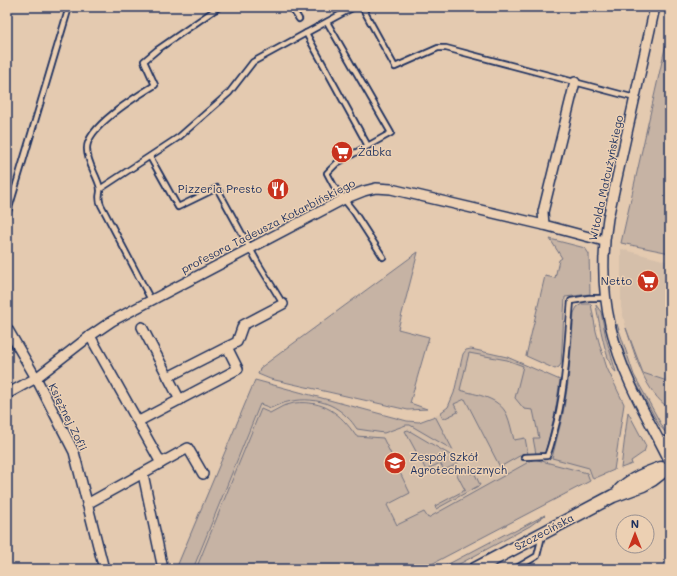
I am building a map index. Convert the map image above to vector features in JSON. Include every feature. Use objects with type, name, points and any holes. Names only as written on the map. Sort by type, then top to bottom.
[{"type":"street","name":"Witolda Małcużyńskiego","points":[[655,7],[608,218],[604,241],[603,269],[605,298],[612,334],[619,356],[630,383],[660,440],[670,464]]},
{"type":"street","points":[[544,225],[543,212],[575,82]]},
{"type":"street","name":"profesora Tadeusza Kotarbińskiego","points":[[7,394],[36,378],[112,321],[344,199],[364,191],[376,188],[391,189],[544,225],[604,241]]},
{"type":"street","points":[[168,376],[236,342],[243,324],[283,304]]},
{"type":"street","points":[[142,327],[180,400]]},
{"type":"street","name":"Księżnej Zofii","points":[[7,328],[36,378],[74,452],[104,569]]},
{"type":"street","points":[[90,336],[139,421],[161,463]]},
{"type":"street","points":[[139,421],[238,369],[227,347]]},
{"type":"street","points":[[660,440],[670,442]]},
{"type":"street","points":[[88,504],[188,448],[203,474]]},
{"type":"street","name":"Szczecińska","points":[[475,569],[613,496],[643,485],[652,480],[670,464]]},
{"type":"street","points":[[143,474],[163,569]]},
{"type":"lane","points":[[7,215],[69,7]]},
{"type":"lane","points":[[151,300],[98,198],[100,189],[87,148],[89,140],[115,110],[155,85],[144,61],[157,50],[219,7]]},
{"type":"lane","points":[[291,7],[299,19]]},
{"type":"lane","points":[[100,189],[179,137],[229,93],[253,62],[354,7]]},
{"type":"lane","points":[[362,7],[395,67],[438,48],[443,48],[635,98]]},
{"type":"lane","points":[[327,22],[391,133],[337,163],[327,173],[335,188],[383,257]]},
{"type":"lane","points":[[306,33],[368,146]]},
{"type":"lane","points":[[150,157],[178,207],[218,188],[250,248],[283,304]]},
{"type":"lane","points":[[524,457],[547,456],[551,444],[564,382],[571,301],[589,298],[605,298]]},
{"type":"lane","points":[[515,569],[537,556],[543,532]]},
{"type":"shaded area","points":[[670,26],[670,253],[621,243]]},
{"type":"shaded area","points":[[550,239],[585,248],[589,254],[590,294],[565,297],[561,364],[555,369],[526,356],[545,276],[555,278],[559,260],[562,258]]},
{"type":"shaded area","points":[[621,249],[670,262],[670,382],[643,373],[626,328],[621,307]]},
{"type":"shaded area","points":[[418,252],[398,329],[429,337],[410,403],[427,409],[408,410],[270,379],[258,374],[260,368]]},
{"type":"shaded area","points":[[582,304],[591,304],[596,331],[607,368],[624,404],[614,470],[593,479],[589,468],[552,458],[563,414],[568,383],[574,313],[577,307]]},
{"type":"shaded area","points":[[596,305],[601,312],[606,338],[616,372],[609,362],[606,352]]},
{"type":"shaded area","points":[[617,324],[634,375],[666,433],[659,425],[629,370],[616,328]]},
{"type":"shaded area","points":[[626,328],[643,373],[670,382],[670,409],[661,402],[647,383],[637,362]]},
{"type":"shaded area","name":"Zespół Szkół Agrotechnicznych","points":[[471,349],[507,357],[568,383],[563,414],[593,479],[422,569],[175,569],[255,380],[407,421],[419,422],[435,416],[448,407],[454,393],[463,354],[466,350]]},
{"type":"shaded area","points":[[471,349],[507,357],[560,380],[555,413],[545,454],[536,454],[533,438],[539,438],[533,410],[524,409],[515,398],[523,366],[507,360],[469,353],[460,390],[480,395],[499,404],[507,415],[514,440],[525,438],[528,454],[523,454],[500,467],[465,399],[454,404],[458,412],[443,419],[440,413],[448,407],[454,393],[463,354],[466,350]]},
{"type":"shaded area","points":[[255,380],[407,421],[419,422],[435,416],[453,450],[410,425],[384,433],[357,429],[339,410],[320,402],[310,400],[290,401],[271,408],[260,404],[193,569],[176,569]]},
{"type":"shaded area","points":[[294,403],[323,406],[344,421],[356,436],[383,438],[410,493],[387,505],[397,525],[424,512],[428,518],[534,459],[587,473],[590,481],[422,569],[196,569],[261,409],[270,413],[283,406]]},
{"type":"shaded area","points":[[628,412],[646,446],[644,452],[631,461],[632,464],[621,468]]},
{"type":"shaded area","points":[[408,430],[452,456],[458,464],[444,470],[440,463],[426,470],[405,431]]},
{"type":"shaded area","points":[[457,470],[475,474],[480,485],[436,509],[435,506],[465,490],[455,471]]},
{"type":"shaded area","points":[[545,515],[530,526],[450,569],[439,569],[511,531],[513,532]]},
{"type":"place","name":"Żabka","points":[[342,152]]},
{"type":"place","name":"Pizzeria Presto","points":[[278,189]]},
{"type":"place","name":"Netto","points":[[648,281]]},
{"type":"place","name":"Zespół Szkół Agrotechnicznych","points":[[395,463]]}]
